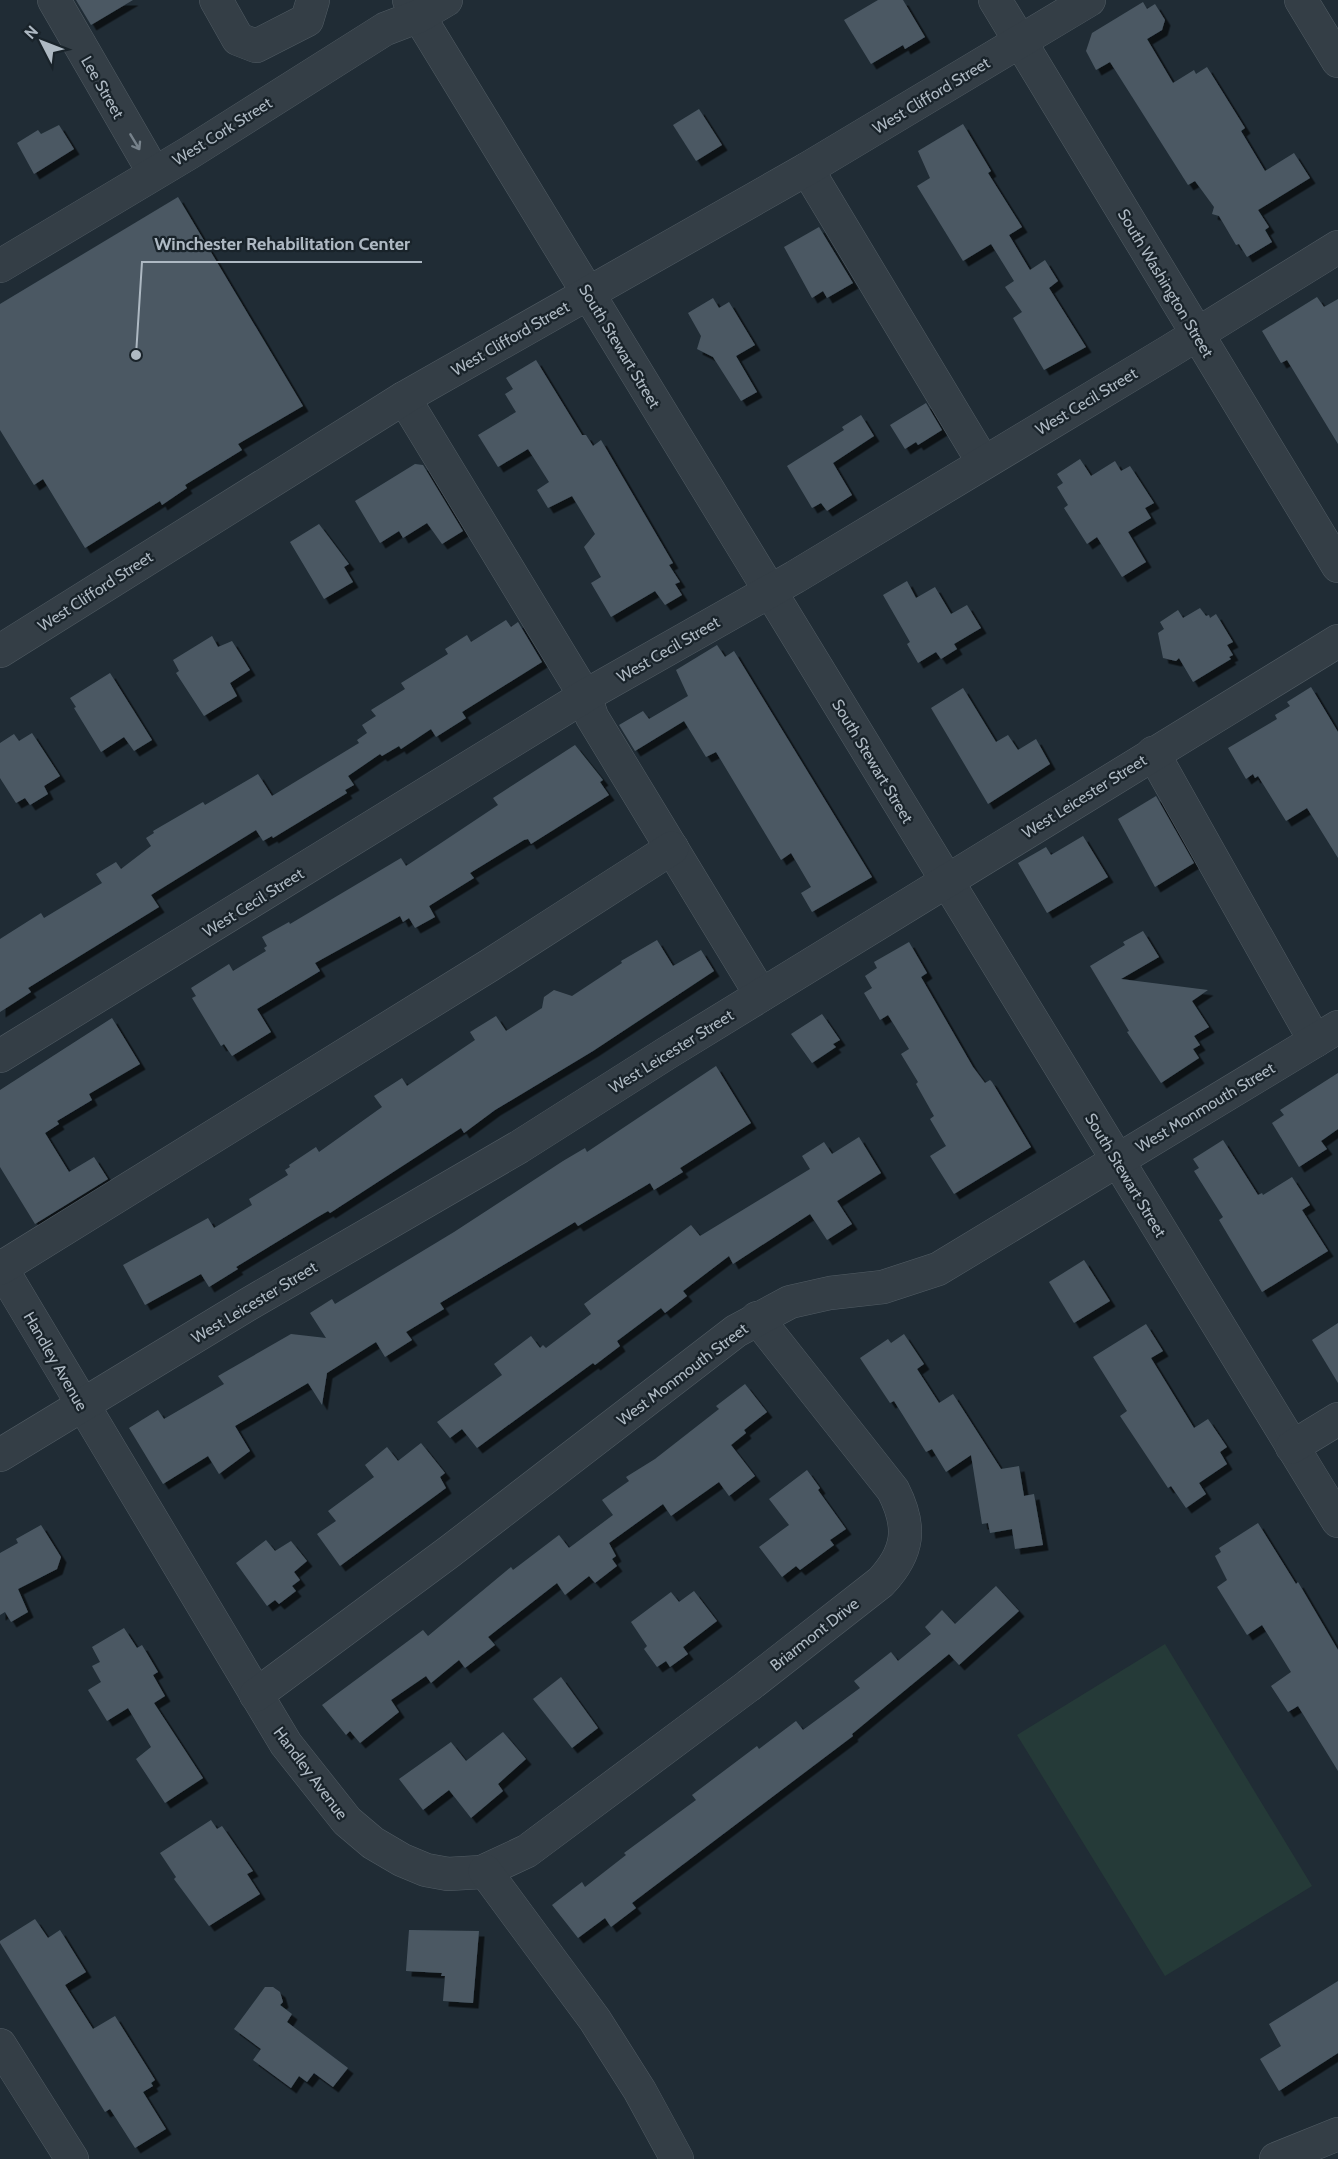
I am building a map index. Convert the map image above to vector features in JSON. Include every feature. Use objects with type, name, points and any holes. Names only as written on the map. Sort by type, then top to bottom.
[{"type":"street","name":"Lee Street","points":[[54,0],[154,173]]},
{"type":"street","points":[[216,0],[238,39],[256,46],[307,20],[313,0]]},
{"type":"street","name":"South Washington Street","points":[[995,0],[1338,566]]},
{"type":"street","name":"West Clifford Street","points":[[0,651],[405,398],[807,169],[1089,0]]},
{"type":"street","points":[[1301,0],[1338,62]]},
{"type":"street","name":"West Cork Street","points":[[0,266],[425,5]]},
{"type":"street","name":"South Stewart Street","points":[[425,5],[588,294],[1338,1521]]},
{"type":"street","points":[[287,31],[317,71]]},
{"type":"street","points":[[807,169],[982,462]]},
{"type":"street","name":"West Cecil Street","points":[[0,1056],[585,696],[769,592],[1198,334],[1338,247]]},
{"type":"street","points":[[405,398],[585,696],[592,717],[761,995]]},
{"type":"street","name":"West Leicester Street","points":[[0,1455],[247,1305],[519,1147],[946,880],[1338,641]]},
{"type":"street","points":[[1153,753],[1326,1034]]},
{"type":"street","points":[[0,1267],[490,965],[672,848]]},
{"type":"street","name":"West Monmouth Street","points":[[256,1695],[449,1552],[736,1331],[790,1302],[830,1293],[883,1287],[938,1269],[1326,1034]]},
{"type":"street","name":"Handley Avenue","points":[[0,1267],[286,1744],[322,1792],[347,1821],[373,1843],[402,1860],[426,1870],[448,1874],[485,1871]]},
{"type":"street","name":"Briarmont Drive","points":[[485,1871],[527,1851],[757,1679],[881,1582],[893,1569],[903,1550],[907,1532],[901,1506],[893,1491],[758,1318]]},
{"type":"street","points":[[1292,1447],[1338,1419]]},
{"type":"street","points":[[485,1871],[595,2020],[649,2106],[677,2159]]},
{"type":"street","points":[[0,2045],[72,2159]]},
{"type":"street","points":[[1276,2159],[1338,2134]]},
{"type":"green space","points":[[1165,1644],[1312,1886],[1165,1976],[1017,1735]]},
{"type":"building","points":[[76,0],[133,0],[91,25]]},
{"type":"building","points":[[878,0],[903,0],[925,37],[905,49],[903,45],[871,64],[844,20]]},
{"type":"building","points":[[1143,2],[1147,9],[1155,4],[1165,20],[1162,30],[1147,39],[1173,83],[1194,70],[1196,74],[1207,67],[1245,128],[1241,131],[1265,171],[1294,153],[1310,178],[1258,210],[1269,227],[1265,230],[1272,242],[1247,257],[1239,244],[1236,245],[1219,216],[1212,214],[1214,207],[1195,181],[1188,185],[1110,62],[1096,70],[1086,51],[1092,33]]},
{"type":"building","points":[[699,109],[722,145],[696,161],[673,125]]},
{"type":"building","points":[[963,124],[991,171],[988,173],[1022,227],[1009,235],[1030,270],[1045,260],[1058,281],[1049,288],[1086,347],[1044,370],[1013,318],[1022,312],[1005,287],[1014,281],[991,244],[963,261],[917,186],[930,178],[918,151]]},
{"type":"building","points":[[59,125],[74,149],[34,174],[17,143],[38,130],[41,134]]},
{"type":"building","points":[[178,197],[303,406],[238,444],[242,450],[185,485],[187,488],[162,505],[160,501],[85,548],[43,479],[34,485],[0,430],[0,304]]},
{"type":"building","points":[[819,227],[853,283],[827,298],[823,291],[812,298],[784,247]]},
{"type":"building","points":[[1317,297],[1324,307],[1338,299],[1338,444],[1287,360],[1281,363],[1262,331]]},
{"type":"building","points":[[713,298],[719,308],[729,302],[755,345],[736,356],[757,392],[741,401],[713,357],[697,349],[701,336],[688,313]]},
{"type":"building","points":[[536,360],[582,435],[586,435],[593,446],[601,440],[673,563],[669,565],[680,582],[675,584],[682,595],[665,605],[655,591],[611,617],[591,583],[601,577],[584,547],[595,534],[572,496],[548,508],[537,490],[549,482],[528,449],[498,467],[478,435],[516,412],[505,394],[513,389],[506,378]]},
{"type":"building","points":[[926,403],[942,430],[918,445],[916,442],[905,449],[890,425]]},
{"type":"building","points":[[861,415],[874,436],[833,463],[852,495],[827,511],[821,503],[812,508],[787,466],[844,430],[842,427]]},
{"type":"building","points":[[1080,459],[1091,476],[1115,461],[1121,471],[1130,466],[1154,503],[1145,508],[1151,518],[1128,532],[1146,562],[1122,577],[1097,537],[1087,544],[1064,508],[1068,505],[1057,487],[1063,483],[1057,474]]},
{"type":"building","points":[[415,464],[423,465],[463,531],[442,544],[427,523],[403,538],[399,531],[380,543],[355,501]]},
{"type":"building","points":[[319,524],[349,564],[344,567],[353,582],[324,599],[290,542]]},
{"type":"building","points":[[907,581],[916,598],[935,587],[951,614],[967,605],[981,628],[954,644],[957,649],[941,659],[936,652],[918,663],[907,644],[910,642],[883,595]]},
{"type":"building","points":[[1200,608],[1210,618],[1216,614],[1233,642],[1227,645],[1233,655],[1229,657],[1231,659],[1193,682],[1179,658],[1176,661],[1163,658],[1158,633],[1164,629],[1160,622],[1178,610],[1183,618]]},
{"type":"building","points":[[506,620],[511,627],[518,622],[542,662],[462,712],[466,718],[436,737],[431,729],[401,749],[399,746],[382,756],[380,754],[348,776],[354,785],[345,790],[347,793],[273,838],[272,836],[263,841],[256,830],[151,895],[159,907],[28,988],[31,992],[0,1012],[0,939],[41,913],[44,918],[102,883],[96,874],[116,862],[121,869],[151,846],[146,838],[154,833],[153,831],[203,802],[205,805],[258,774],[272,796],[359,743],[357,740],[367,733],[362,725],[376,716],[371,710],[405,689],[401,683],[448,654],[445,649],[467,635],[471,642]]},
{"type":"building","points":[[212,636],[218,647],[232,641],[250,670],[230,683],[237,696],[204,716],[176,673],[179,671],[173,660]]},
{"type":"building","points":[[717,645],[725,657],[734,651],[872,877],[812,912],[801,893],[811,887],[791,853],[781,860],[716,752],[706,757],[684,721],[635,751],[619,725],[643,711],[649,719],[688,696],[676,670]]},
{"type":"building","points":[[110,673],[152,740],[134,751],[124,737],[101,752],[70,698]]},
{"type":"building","points":[[1311,687],[1338,732],[1338,858],[1307,808],[1286,821],[1258,776],[1255,778],[1253,774],[1246,779],[1228,748],[1277,719],[1275,715],[1290,706],[1287,702]]},
{"type":"building","points":[[963,688],[996,742],[1008,735],[1018,750],[1036,739],[1050,764],[988,804],[931,708]]},
{"type":"building","points":[[32,733],[60,776],[44,786],[48,794],[30,805],[25,798],[16,803],[0,778],[0,743],[14,734],[19,741]]},
{"type":"building","points":[[575,745],[603,780],[600,782],[609,795],[531,844],[528,839],[524,840],[470,873],[474,878],[429,906],[435,917],[415,928],[409,918],[403,922],[400,916],[315,963],[320,971],[257,1009],[271,1032],[232,1056],[224,1044],[221,1046],[192,998],[196,996],[191,988],[229,964],[233,971],[266,951],[264,948],[267,946],[262,937],[289,922],[290,924],[401,858],[406,866],[498,805],[493,798]]},
{"type":"building","points":[[1156,796],[1194,863],[1155,887],[1118,819]]},
{"type":"building","points":[[1083,836],[1108,877],[1047,913],[1018,863],[1046,847],[1051,855]]},
{"type":"building","points":[[1143,931],[1159,957],[1121,979],[1208,990],[1192,1001],[1209,1027],[1194,1036],[1200,1045],[1193,1049],[1199,1058],[1161,1083],[1127,1032],[1129,1031],[1090,966],[1125,945],[1123,942]]},
{"type":"building","points":[[657,940],[673,966],[701,950],[714,971],[593,1051],[495,1110],[464,1133],[461,1128],[330,1213],[328,1211],[236,1267],[238,1269],[209,1287],[201,1274],[145,1305],[123,1265],[208,1218],[214,1228],[252,1205],[249,1199],[288,1175],[285,1170],[290,1167],[289,1165],[316,1147],[319,1152],[382,1107],[374,1096],[402,1078],[407,1086],[475,1040],[470,1032],[496,1016],[506,1031],[542,1008],[544,997],[554,990],[572,996],[622,963],[621,961]]},
{"type":"building","points":[[909,942],[927,973],[921,977],[973,1067],[985,1083],[990,1080],[992,1082],[1031,1147],[954,1194],[930,1156],[946,1146],[930,1119],[934,1116],[916,1084],[918,1082],[901,1054],[909,1049],[888,1015],[880,1020],[864,993],[872,988],[865,976],[877,968],[874,962]]},
{"type":"building","points":[[822,1014],[840,1040],[833,1044],[836,1047],[812,1063],[791,1034]]},
{"type":"building","points":[[112,1018],[140,1064],[89,1094],[92,1100],[57,1121],[59,1124],[45,1133],[69,1172],[94,1157],[108,1179],[35,1224],[0,1167],[0,1090]]},
{"type":"building","points":[[716,1066],[751,1123],[680,1168],[683,1172],[654,1190],[650,1183],[578,1226],[575,1222],[440,1303],[444,1309],[406,1332],[412,1340],[385,1357],[376,1342],[327,1373],[322,1405],[308,1383],[235,1426],[250,1451],[219,1474],[208,1456],[163,1484],[129,1428],[158,1410],[164,1419],[224,1384],[218,1376],[291,1334],[326,1338],[310,1313],[332,1299],[335,1304],[454,1232],[563,1161],[585,1148],[587,1152]]},
{"type":"building","points":[[1338,1073],[1338,1129],[1321,1141],[1327,1149],[1299,1167],[1272,1123],[1284,1115],[1280,1110]]},
{"type":"building","points":[[859,1137],[881,1173],[837,1201],[852,1224],[827,1240],[810,1214],[733,1264],[729,1256],[683,1291],[687,1296],[665,1313],[661,1308],[617,1341],[620,1346],[595,1365],[593,1363],[477,1448],[462,1429],[450,1438],[437,1422],[502,1375],[494,1364],[531,1336],[540,1348],[543,1345],[546,1348],[591,1314],[584,1304],[691,1225],[700,1236],[810,1169],[802,1156],[824,1142],[832,1154]]},
{"type":"building","points":[[1223,1140],[1258,1195],[1262,1193],[1263,1195],[1292,1177],[1310,1205],[1302,1210],[1328,1251],[1262,1292],[1219,1220],[1223,1217],[1194,1171],[1199,1168],[1193,1159]]},
{"type":"building","points":[[1084,1260],[1110,1301],[1074,1323],[1049,1282]]},
{"type":"building","points":[[1338,1323],[1338,1383],[1312,1340]]},
{"type":"building","points":[[1146,1324],[1163,1351],[1151,1358],[1194,1428],[1208,1419],[1227,1447],[1220,1452],[1227,1464],[1199,1483],[1206,1494],[1186,1508],[1171,1486],[1168,1488],[1120,1416],[1127,1411],[1093,1357]]},
{"type":"building","points":[[904,1334],[924,1364],[917,1369],[939,1403],[953,1394],[1001,1469],[1019,1466],[1024,1496],[1034,1494],[1043,1545],[1015,1549],[1012,1529],[990,1533],[988,1523],[982,1524],[971,1455],[946,1472],[932,1449],[926,1452],[894,1401],[890,1403],[860,1358],[888,1339],[891,1343]]},
{"type":"building","points":[[745,1384],[767,1412],[744,1430],[746,1433],[731,1445],[755,1476],[729,1496],[719,1482],[671,1516],[663,1504],[609,1543],[616,1556],[612,1559],[617,1566],[595,1583],[589,1576],[565,1595],[557,1583],[488,1637],[495,1645],[465,1668],[459,1660],[431,1683],[426,1676],[391,1700],[399,1712],[360,1743],[350,1731],[346,1735],[322,1705],[423,1630],[428,1636],[511,1567],[513,1570],[559,1535],[569,1548],[613,1515],[602,1500],[629,1481],[626,1477],[655,1459],[719,1409],[716,1406]]},
{"type":"building","points":[[421,1443],[445,1473],[440,1477],[446,1488],[340,1566],[317,1534],[336,1521],[328,1511],[374,1477],[365,1465],[387,1447],[398,1461]]},
{"type":"building","points":[[807,1470],[820,1488],[818,1490],[846,1529],[830,1540],[834,1545],[800,1570],[796,1566],[782,1577],[759,1547],[789,1525],[769,1499]]},
{"type":"building","points":[[1258,1523],[1296,1584],[1298,1582],[1338,1650],[1338,1771],[1298,1706],[1288,1712],[1271,1686],[1291,1672],[1262,1625],[1247,1635],[1217,1587],[1227,1580],[1215,1556],[1221,1552],[1219,1548]]},
{"type":"building","points":[[41,1525],[61,1557],[57,1569],[18,1589],[28,1612],[11,1622],[5,1612],[0,1615],[0,1553],[18,1543],[16,1539]]},
{"type":"building","points":[[266,1540],[275,1551],[291,1541],[307,1561],[294,1572],[300,1580],[292,1586],[296,1591],[279,1604],[275,1600],[267,1606],[236,1563]]},
{"type":"building","points":[[996,1586],[1019,1611],[959,1665],[949,1654],[852,1734],[853,1736],[632,1903],[636,1908],[611,1927],[605,1918],[578,1938],[552,1905],[582,1882],[585,1887],[626,1855],[624,1853],[696,1800],[692,1795],[757,1746],[759,1749],[796,1721],[803,1730],[860,1688],[854,1681],[891,1652],[898,1661],[931,1634],[925,1627],[942,1610],[955,1624]]},
{"type":"building","points":[[694,1591],[717,1621],[683,1647],[688,1654],[670,1667],[666,1661],[657,1667],[644,1649],[647,1646],[631,1622],[671,1592],[679,1602]]},
{"type":"building","points":[[124,1628],[137,1648],[142,1645],[158,1672],[153,1675],[165,1696],[154,1703],[203,1778],[165,1803],[136,1759],[151,1747],[128,1708],[107,1721],[88,1690],[101,1682],[92,1666],[100,1662],[92,1647]]},
{"type":"building","points":[[561,1677],[598,1728],[572,1748],[533,1699]]},
{"type":"building","points":[[503,1732],[526,1759],[498,1784],[503,1791],[471,1818],[449,1790],[423,1810],[399,1779],[451,1742],[466,1761]]},
{"type":"building","points":[[211,1820],[217,1829],[222,1826],[253,1871],[247,1874],[260,1894],[209,1926],[174,1879],[176,1877],[160,1853]]},
{"type":"building","points":[[35,1919],[48,1938],[60,1930],[86,1972],[65,1985],[93,2029],[115,2016],[155,2080],[151,2083],[153,2086],[143,2092],[166,2129],[135,2148],[110,2109],[105,2112],[0,1943]]},
{"type":"building","points":[[409,1930],[479,1931],[473,2003],[443,2001],[445,1976],[441,1976],[442,1973],[406,1971]]},
{"type":"building","points":[[1338,1981],[1338,2053],[1279,2091],[1260,2059],[1281,2046],[1269,2024]]},
{"type":"building","points":[[265,1987],[273,1987],[280,1992],[283,2002],[280,2005],[292,2014],[287,2022],[348,2068],[333,2087],[314,2073],[307,2082],[299,2076],[291,2088],[253,2060],[261,2049],[234,2029]]},
{"type":"place","name":"Winchester Rehabilitation Center","points":[[136,355]]}]
